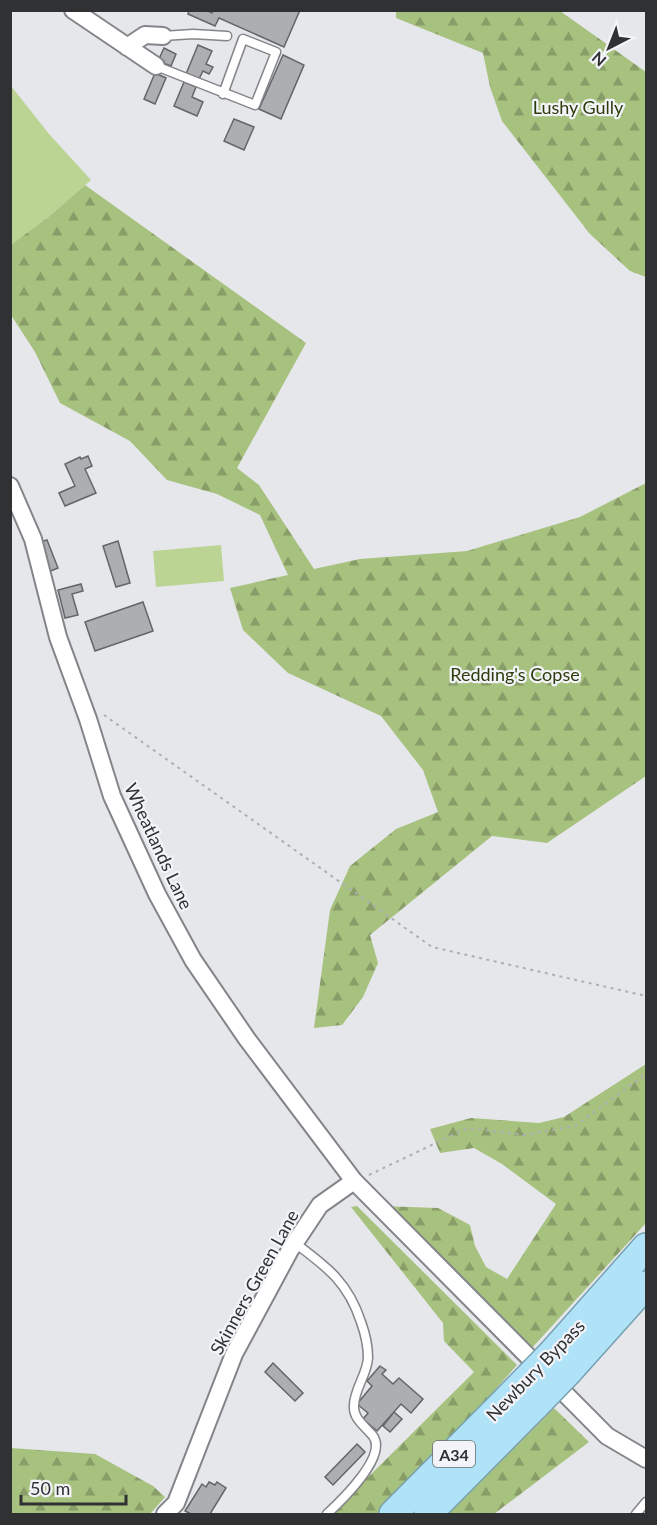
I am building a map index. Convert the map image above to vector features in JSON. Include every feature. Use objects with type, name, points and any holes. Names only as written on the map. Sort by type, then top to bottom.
[{"type":"highway","name":"Newbury Bypass","points":[[560,1362],[646,1247]]},
{"type":"highway","name":"Newbury Bypass","points":[[428,1515],[525,1399],[560,1362],[646,1285]]},
{"type":"highway","name":"Newbury Bypass","points":[[393,1515],[525,1399]]},
{"type":"street","points":[[73,10],[156,66]]},
{"type":"street","points":[[127,47],[146,35],[163,36]]},
{"type":"street","name":"Wheatlands Lane","points":[[10,486],[33,539],[58,637],[112,796],[157,894],[193,960],[247,1039],[354,1181],[607,1436],[646,1459]]},
{"type":"street","name":"Skinners Green Lane","points":[[165,1515],[176,1503],[234,1354],[295,1243],[320,1205],[354,1181]]},
{"type":"lane","points":[[163,36],[184,34],[227,36]]},
{"type":"lane","points":[[156,66],[223,94],[255,105],[276,51],[243,39],[223,94]]},
{"type":"lane","points":[[295,1243],[327,1267],[343,1283],[357,1308],[367,1347],[365,1372],[354,1400],[353,1409],[377,1445],[369,1465],[350,1493],[327,1515]]},
{"type":"lane","points":[[636,1515],[646,1502]]},
{"type":"path","points":[[80,698],[432,947],[646,996]]},
{"type":"path","points":[[354,1181],[467,1128],[525,1135],[575,1126],[646,1074]]},
{"type":"green space","name":"Lushy Gully","points":[[396,11],[560,11],[646,72],[646,277],[630,271],[590,234],[502,121],[490,87],[483,53],[396,18]]},
{"type":"green space","points":[[11,86],[49,134],[91,180],[11,245]]},
{"type":"green space","name":"Redding's Copse","points":[[85,185],[306,343],[237,468],[259,485],[314,569],[360,559],[467,551],[580,517],[646,483],[646,776],[547,843],[492,836],[370,935],[378,963],[363,997],[342,1025],[314,1028],[330,910],[350,866],[396,829],[438,812],[423,770],[381,716],[288,673],[243,630],[230,588],[288,575],[260,515],[217,494],[167,480],[130,441],[60,403],[35,352],[11,315],[10,245],[47,218]]},
{"type":"green space","points":[[221,545],[224,581],[156,587],[153,551]]},
{"type":"green space","points":[[646,1064],[646,1223],[531,1349],[381,1206],[438,1208],[470,1225],[475,1246],[486,1267],[507,1279],[556,1204],[502,1164],[474,1148],[440,1153],[430,1129],[471,1118],[539,1123],[564,1117]]},
{"type":"green space","points":[[357,1206],[517,1365],[426,1469],[377,1514],[331,1514],[474,1372],[444,1341],[443,1323],[351,1207]]},
{"type":"green space","points":[[554,1408],[589,1442],[494,1514],[448,1514]]},
{"type":"green space","points":[[11,1448],[95,1454],[153,1486],[165,1497],[150,1514],[11,1514]]},
{"type":"building","points":[[189,10],[206,10],[212,13],[213,10],[300,10],[284,47],[219,18],[215,26],[188,14]]},
{"type":"building","points":[[198,45],[212,51],[206,64],[213,67],[209,74],[203,71],[199,79],[186,74]]},
{"type":"building","points":[[164,48],[176,54],[171,66],[158,61]]},
{"type":"building","points":[[283,55],[304,65],[281,119],[259,109]]},
{"type":"building","points":[[155,73],[166,78],[155,104],[144,99]]},
{"type":"building","points":[[184,82],[196,87],[192,97],[203,102],[197,116],[174,106]]},
{"type":"building","points":[[234,119],[254,127],[244,150],[224,141]]},
{"type":"building","points":[[88,456],[92,466],[85,469],[96,493],[65,506],[59,493],[75,486],[65,464]]},
{"type":"building","points":[[47,540],[58,568],[48,572],[37,543]]},
{"type":"building","points":[[118,541],[130,583],[116,587],[103,546]]},
{"type":"building","points":[[81,584],[83,591],[72,594],[78,615],[65,618],[58,590]]},
{"type":"building","points":[[143,602],[153,631],[95,651],[85,622]]},
{"type":"building","points":[[273,1363],[303,1393],[295,1401],[265,1372]]},
{"type":"building","points":[[380,1366],[386,1370],[382,1374],[393,1384],[399,1378],[423,1399],[411,1413],[401,1404],[377,1431],[363,1419],[368,1413],[357,1404],[372,1386],[367,1381]]},
{"type":"building","points":[[394,1412],[402,1419],[390,1432],[383,1426]]},
{"type":"building","points":[[357,1444],[365,1452],[333,1485],[325,1477]]},
{"type":"building","points":[[209,1482],[215,1485],[217,1482],[226,1488],[210,1514],[191,1514],[185,1511],[202,1484],[206,1487]]}]
